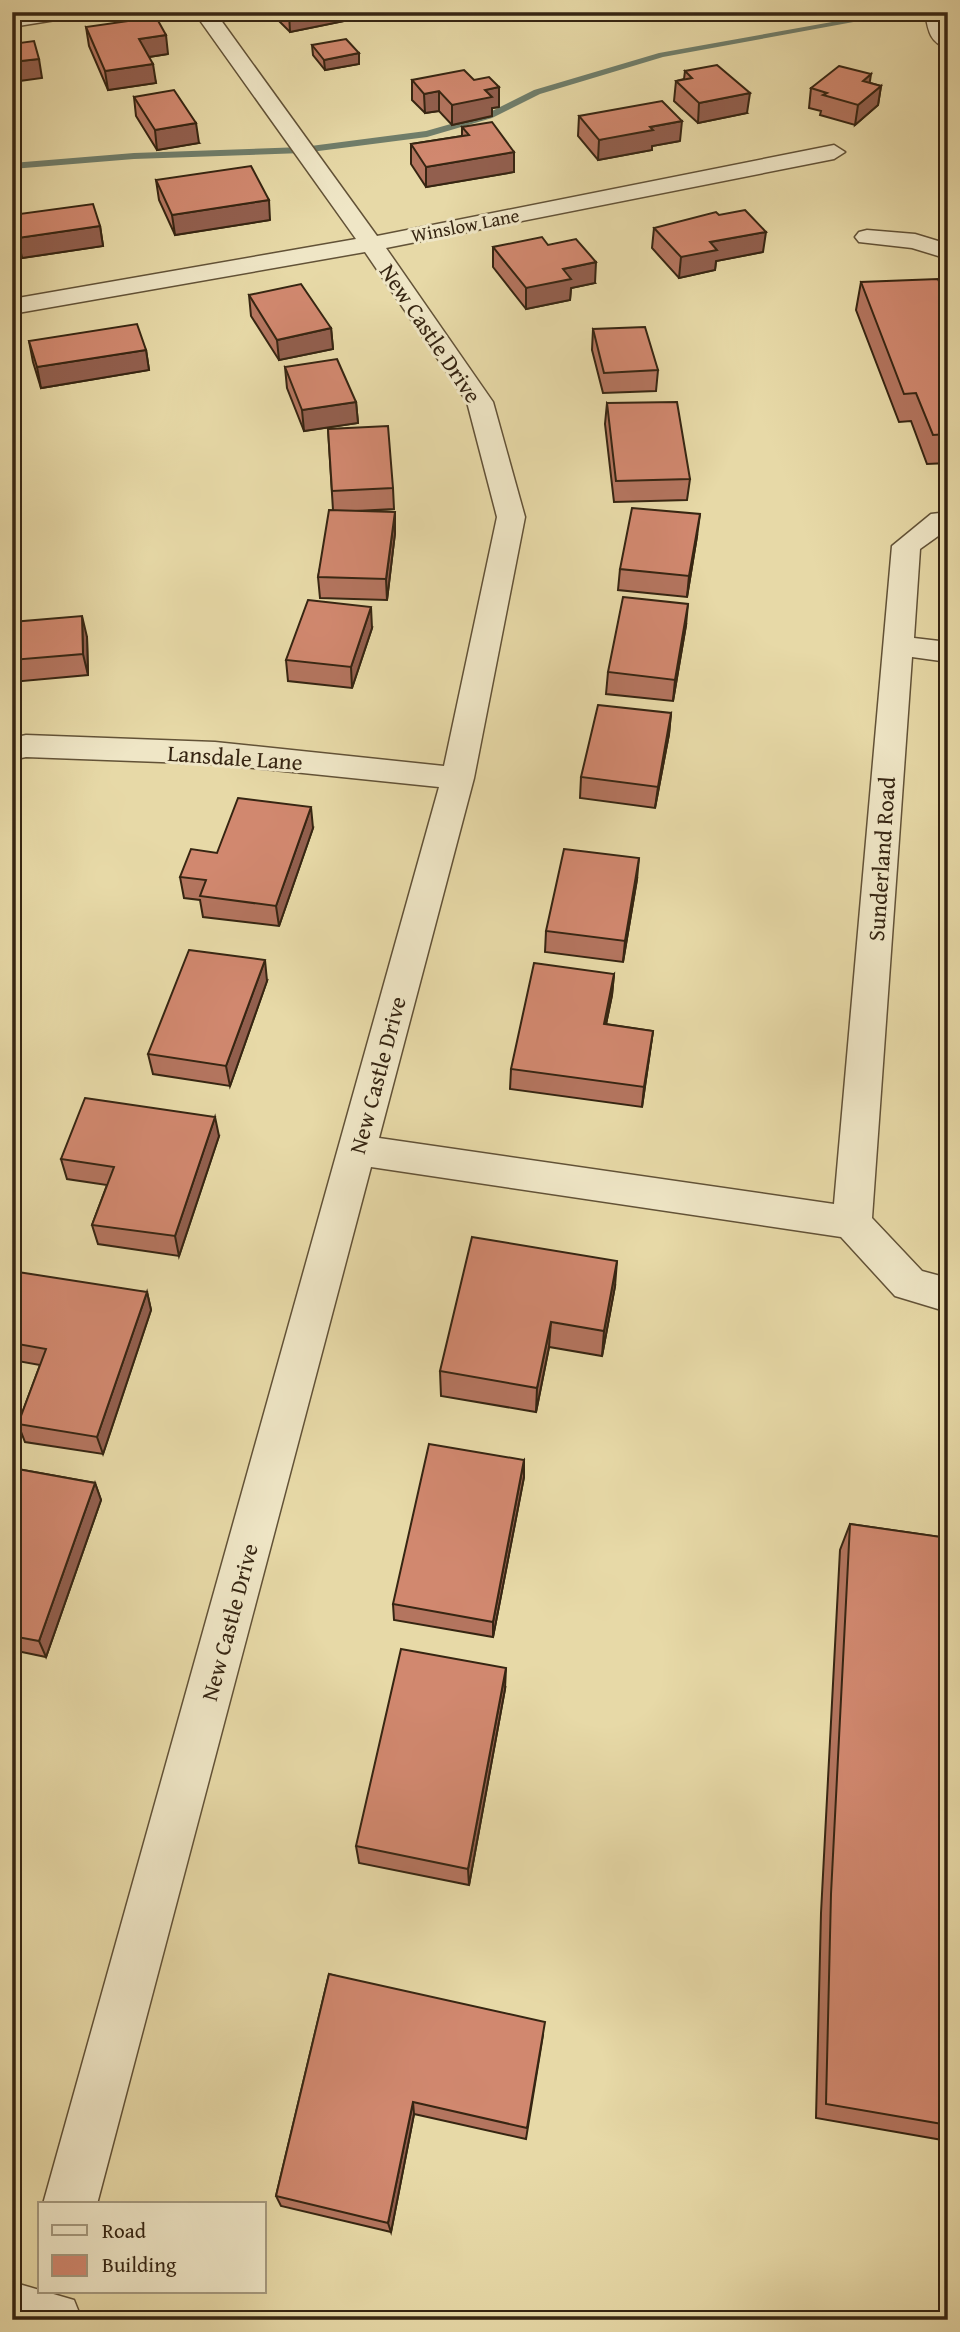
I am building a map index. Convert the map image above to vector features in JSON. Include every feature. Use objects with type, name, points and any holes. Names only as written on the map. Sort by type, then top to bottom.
[{"type":"street","points":[[12,21],[68,12]]},
{"type":"street","name":"New Castle Drive","points":[[71,2202],[458,778],[511,517],[480,402],[371,244],[204,12]]},
{"type":"street","points":[[936,12],[939,35],[948,42]]},
{"type":"street","name":"Winslow Lane","points":[[12,307],[371,244],[834,152]]},
{"type":"street","points":[[867,237],[915,241],[948,252]]},
{"type":"street","name":"Sunderland Road","points":[[852,1223],[906,546],[941,520],[948,521]]},
{"type":"street","points":[[898,646],[948,652]]},
{"type":"street","name":"Lansdale Lane","points":[[12,749],[26,746],[215,752],[458,778]]},
{"type":"street","points":[[357,1150],[852,1223],[909,1284],[948,1295]]},
{"type":"building","points":[[156,17],[166,35],[139,39],[153,64],[105,71],[86,27]]},
{"type":"building","points":[[346,39],[359,53],[324,60],[312,45]]},
{"type":"building","points":[[34,41],[39,59],[12,62],[12,44]]},
{"type":"building","points":[[717,65],[750,93],[699,103],[676,81],[692,78],[685,71]]},
{"type":"building","points":[[839,66],[871,74],[863,81],[881,86],[858,105],[823,95],[827,93],[811,88]]},
{"type":"building","points":[[464,70],[474,80],[489,77],[499,87],[485,90],[492,97],[452,105],[439,91],[424,94],[412,80]]},
{"type":"building","points":[[174,90],[196,123],[155,130],[134,97]]},
{"type":"building","points":[[662,101],[682,121],[650,127],[653,130],[599,140],[579,116]]},
{"type":"building","points":[[492,122],[514,152],[426,167],[411,144],[469,135],[462,127]]},
{"type":"building","points":[[251,166],[269,200],[172,215],[156,180]]},
{"type":"building","points":[[93,204],[100,226],[18,238],[12,215]]},
{"type":"building","points":[[745,210],[766,232],[710,242],[717,250],[681,257],[654,228],[716,212],[719,215]]},
{"type":"building","points":[[542,237],[548,245],[576,239],[596,262],[563,269],[571,279],[526,288],[493,247]]},
{"type":"building","points":[[938,279],[948,302],[948,434],[933,435],[916,393],[904,394],[861,282]]},
{"type":"building","points":[[301,284],[331,328],[277,340],[249,295]]},
{"type":"building","points":[[137,324],[146,350],[37,367],[29,341]]},
{"type":"building","points":[[645,327],[658,370],[604,373],[593,329]]},
{"type":"building","points":[[337,359],[356,402],[302,410],[285,367]]},
{"type":"building","points":[[677,402],[690,479],[616,481],[607,403]]},
{"type":"building","points":[[388,426],[393,488],[332,491],[328,429]]},
{"type":"building","points":[[632,508],[700,514],[689,576],[620,569]]},
{"type":"building","points":[[329,510],[395,512],[386,579],[318,577]]},
{"type":"building","points":[[623,597],[688,604],[675,680],[608,672]]},
{"type":"building","points":[[308,600],[371,607],[351,667],[286,660]]},
{"type":"building","points":[[82,616],[83,654],[12,660],[12,622]]},
{"type":"building","points":[[598,705],[671,713],[658,787],[581,777]]},
{"type":"building","points":[[238,798],[311,807],[276,906],[200,896],[206,880],[180,877],[191,849],[217,853]]},
{"type":"building","points":[[564,849],[639,858],[625,941],[546,931]]},
{"type":"building","points":[[189,950],[265,960],[226,1066],[148,1054]]},
{"type":"building","points":[[534,963],[614,974],[604,1024],[653,1031],[644,1087],[511,1069]]},
{"type":"building","points":[[85,1098],[215,1117],[175,1236],[92,1225],[114,1167],[61,1159]]},
{"type":"building","points":[[472,1237],[617,1261],[604,1331],[551,1322],[537,1388],[440,1371]]},
{"type":"building","points":[[18,1272],[147,1292],[97,1437],[18,1424],[46,1349],[12,1343],[12,1287]]},
{"type":"building","points":[[429,1444],[524,1460],[493,1622],[393,1604]]},
{"type":"building","points":[[12,1468],[95,1483],[39,1641],[12,1636]]},
{"type":"building","points":[[850,1524],[948,1538],[948,2125],[826,2104],[831,1894]]},
{"type":"building","points":[[401,1649],[506,1668],[468,1869],[356,1846]]},
{"type":"building","points":[[329,1974],[545,2022],[527,2128],[413,2102],[388,2223],[276,2196]]},
{"type":"waterway","points":[[12,166],[134,156],[303,150],[427,134],[489,116],[537,92],[662,55],[904,12]]}]
